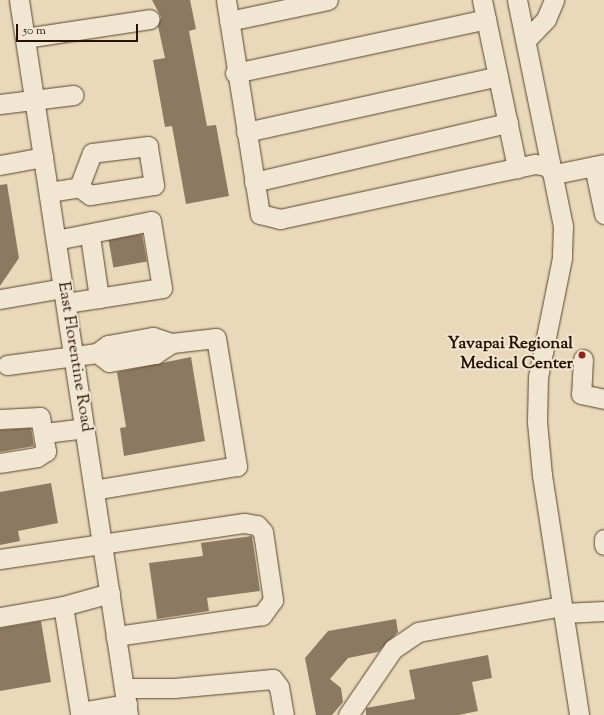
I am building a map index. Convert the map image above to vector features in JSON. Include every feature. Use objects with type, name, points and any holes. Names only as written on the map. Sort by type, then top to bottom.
[{"type":"street","name":"East Florentine Road","points":[[19,0],[126,702]]},
{"type":"street","points":[[226,0],[235,73],[260,214],[280,219],[517,168],[546,166],[555,174]]},
{"type":"street","points":[[229,21],[328,0]]},
{"type":"street","points":[[482,0],[517,168]]},
{"type":"street","points":[[517,0],[555,174],[563,226],[562,258],[543,336],[537,422],[579,715]]},
{"type":"street","points":[[526,40],[546,19],[554,0]]},
{"type":"street","points":[[25,38],[150,19]]},
{"type":"street","points":[[235,73],[486,20]]},
{"type":"street","points":[[246,132],[498,76]]},
{"type":"street","points":[[0,104],[73,95]]},
{"type":"street","points":[[254,182],[508,123]]},
{"type":"street","points":[[0,165],[43,157]]},
{"type":"street","points":[[555,174],[599,165],[604,214]]},
{"type":"street","points":[[49,192],[79,187]]},
{"type":"street","points":[[0,298],[64,296],[98,298],[162,288],[151,221],[101,229],[90,236],[56,240]]},
{"type":"street","points":[[90,236],[98,298]]},
{"type":"street","points":[[7,365],[97,353],[109,362],[155,354],[172,343],[216,338],[237,466],[94,490]]},
{"type":"street","points":[[582,359],[581,394],[604,399]]},
{"type":"street","points":[[0,419],[40,417],[45,433],[46,451],[42,454],[0,463]]},
{"type":"street","points":[[45,433],[84,428]]},
{"type":"street","points":[[0,559],[244,523],[257,525],[263,532],[273,600],[262,615],[116,636]]},
{"type":"street","points":[[604,539],[604,545]]},
{"type":"street","points":[[0,617],[63,606],[110,593]]},
{"type":"street","points":[[63,606],[80,712],[126,702],[174,688],[273,679],[279,687],[284,715]]},
{"type":"street","points":[[348,715],[393,648],[418,632],[563,610],[604,611]]},
{"type":"building","points":[[152,0],[190,0],[196,29],[189,31],[207,126],[216,125],[229,196],[186,204],[172,126],[165,127],[153,60],[165,58],[158,26],[161,17]]},
{"type":"building","points":[[7,184],[19,258],[0,286],[0,185]]},
{"type":"building","points":[[142,234],[147,262],[113,267],[109,240]]},
{"type":"building","points":[[191,357],[205,441],[124,456],[120,428],[126,427],[117,372]]},
{"type":"building","points":[[31,428],[34,446],[0,452],[0,430]]},
{"type":"building","points":[[51,483],[58,523],[18,531],[20,541],[0,545],[0,492]]},
{"type":"building","points":[[252,536],[260,591],[207,598],[209,611],[157,619],[149,563],[203,556],[201,543]]},
{"type":"building","points":[[396,619],[398,632],[378,652],[348,658],[330,679],[341,688],[343,702],[332,715],[316,715],[305,658],[328,631]]},
{"type":"building","points":[[41,621],[51,682],[0,691],[0,628]]},
{"type":"building","points":[[488,655],[492,678],[472,682],[478,711],[459,715],[366,715],[366,708],[415,699],[409,670]]},
{"type":"place","name":"Yavapai Regional Medical Center","points":[[582,355]]}]
